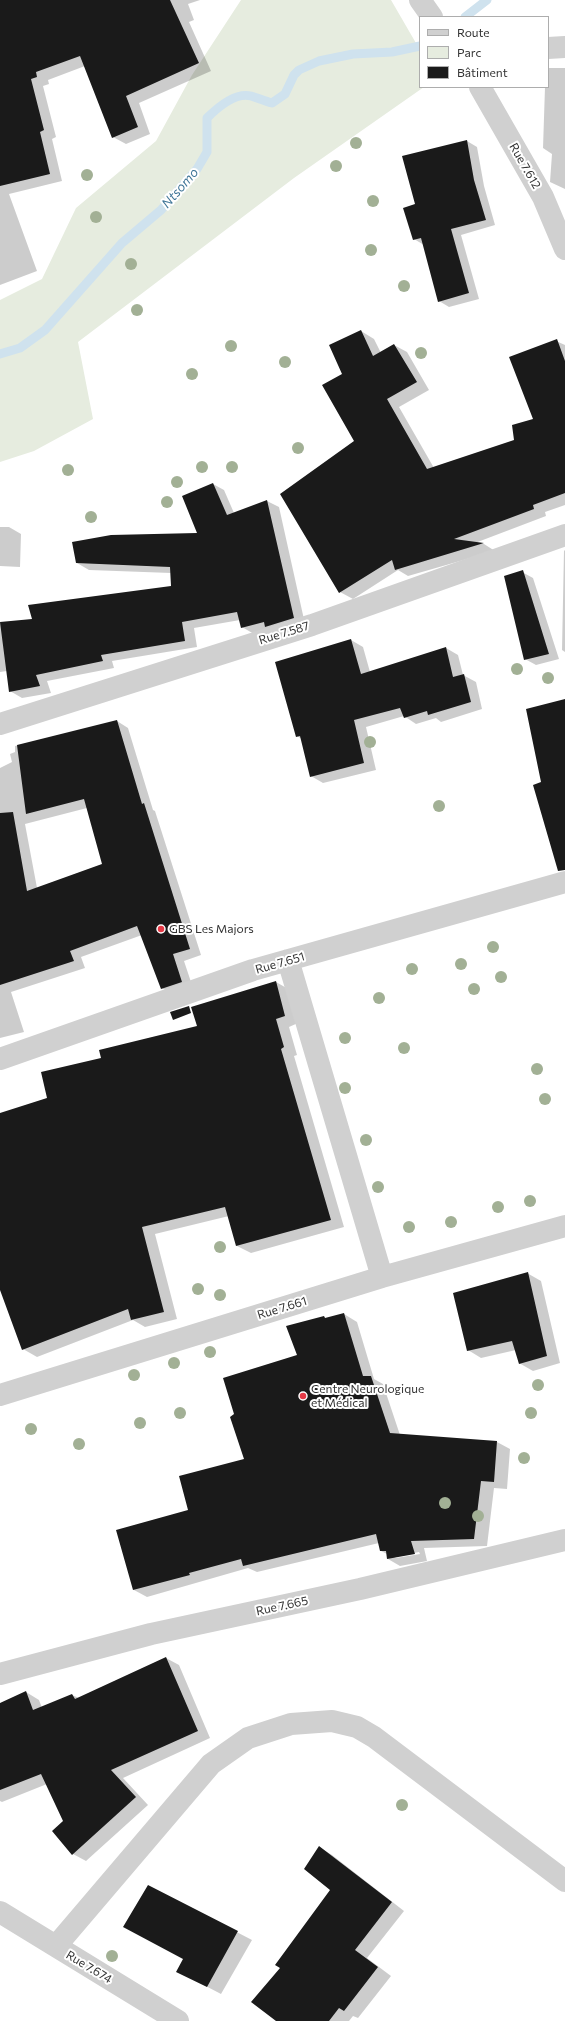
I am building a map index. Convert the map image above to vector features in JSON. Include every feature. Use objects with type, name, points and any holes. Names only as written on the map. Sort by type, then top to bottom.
[{"type":"street","points":[[420,0],[431,16]]},
{"type":"street","points":[[549,48],[565,47]]},
{"type":"street","name":"Rue 7.612","points":[[481,88],[543,197],[565,249]]},
{"type":"street","name":"Rue 7.587","points":[[0,724],[312,625],[565,535]]},
{"type":"street","name":"Rue 7.651","points":[[0,1059],[253,970],[565,882]]},
{"type":"street","points":[[288,960],[382,1277]]},
{"type":"street","name":"Rue 7.661","points":[[0,1395],[382,1277],[565,1226]]},
{"type":"street","name":"Rue 7.665","points":[[0,1674],[151,1634],[360,1589],[565,1540]]},
{"type":"street","points":[[56,1946],[211,1764],[248,1738],[291,1724],[332,1721],[357,1727],[565,1881]]},
{"type":"street","name":"Rue 7.674","points":[[0,1912],[178,2021]]},
{"type":"green space","points":[[241,0],[391,0],[419,48],[419,88],[423,88],[294,178],[78,342],[93,419],[34,451],[0,462],[0,300],[42,279],[76,208],[156,141],[192,75]]},
{"type":"building","points":[[0,0],[170,0],[199,63],[126,96],[138,127],[112,138],[80,56],[36,72],[37,77],[31,79],[44,130],[40,132],[50,174],[0,186]]},
{"type":"building","points":[[467,140],[474,180],[486,220],[451,229],[469,293],[438,302],[421,238],[413,240],[403,208],[415,204],[402,156]]},
{"type":"building","points":[[361,330],[373,356],[394,344],[417,382],[387,399],[427,469],[514,440],[512,425],[533,419],[509,357],[557,339],[565,361],[565,493],[533,505],[534,509],[454,539],[484,543],[395,570],[392,560],[339,593],[280,494],[354,441],[322,385],[342,374],[329,345]]},
{"type":"building","points":[[213,483],[227,515],[267,500],[294,618],[265,627],[264,622],[241,628],[237,612],[182,622],[185,641],[101,655],[103,661],[36,675],[40,686],[9,692],[0,622],[32,619],[28,605],[171,586],[170,567],[76,563],[72,542],[111,535],[197,533],[182,496]]},
{"type":"building","points":[[523,570],[549,654],[524,660],[504,576]]},
{"type":"building","points":[[351,639],[361,674],[446,647],[453,677],[464,674],[471,702],[428,715],[427,711],[404,718],[400,708],[354,720],[364,763],[310,777],[300,736],[296,737],[275,662]]},
{"type":"building","points":[[565,699],[565,870],[558,871],[533,785],[541,782],[526,709]]},
{"type":"building","points":[[117,720],[142,804],[144,803],[190,949],[173,954],[182,982],[161,989],[137,926],[70,951],[74,961],[0,985],[0,813],[13,812],[27,891],[102,864],[84,799],[26,814],[17,745]]},
{"type":"building","points":[[276,981],[285,1016],[276,1019],[284,1047],[281,1049],[331,1220],[236,1246],[225,1207],[142,1227],[164,1312],[131,1320],[128,1309],[22,1350],[0,1290],[0,1113],[47,1098],[41,1072],[101,1058],[99,1050],[197,1026],[191,1007]]},
{"type":"building","points":[[189,1006],[191,1013],[173,1020],[170,1012]]},
{"type":"building","points":[[528,1272],[547,1356],[519,1364],[512,1341],[467,1351],[453,1293]]},
{"type":"building","points":[[344,1313],[363,1376],[371,1376],[390,1433],[497,1441],[494,1482],[481,1481],[474,1539],[411,1541],[415,1554],[387,1559],[386,1551],[380,1551],[376,1534],[243,1566],[241,1559],[189,1573],[190,1575],[133,1590],[116,1530],[188,1510],[179,1476],[244,1459],[230,1417],[234,1414],[223,1378],[297,1355],[286,1326],[324,1316],[325,1318]]},
{"type":"building","points":[[166,1657],[198,1731],[111,1770],[136,1797],[72,1855],[52,1831],[63,1821],[41,1774],[0,1790],[0,1703],[26,1691],[33,1710],[72,1694],[75,1699]]},
{"type":"building","points":[[319,1846],[392,1902],[355,1950],[378,1967],[344,2011],[339,2008],[329,2021],[276,2021],[251,2002],[280,1968],[275,1965],[330,1890],[304,1869]]},
{"type":"building","points":[[148,1885],[238,1931],[207,1987],[176,1972],[183,1959],[123,1927]]},
{"type":"waterway","name":"Ntsomo","points":[[466,16],[487,0]]},
{"type":"waterway","name":"Ntsomo","points":[[0,354],[20,348],[45,330],[122,243],[161,210],[197,169],[207,152],[207,118],[221,106],[239,96],[245,95],[272,103],[285,94],[294,75],[299,70],[319,61],[353,54],[392,52],[419,46]]},
{"type":"place","name":"GBS Les Majors","points":[[161,929]]},
{"type":"place","name":"Centre Neurologique et Médical","points":[[303,1396]]}]
